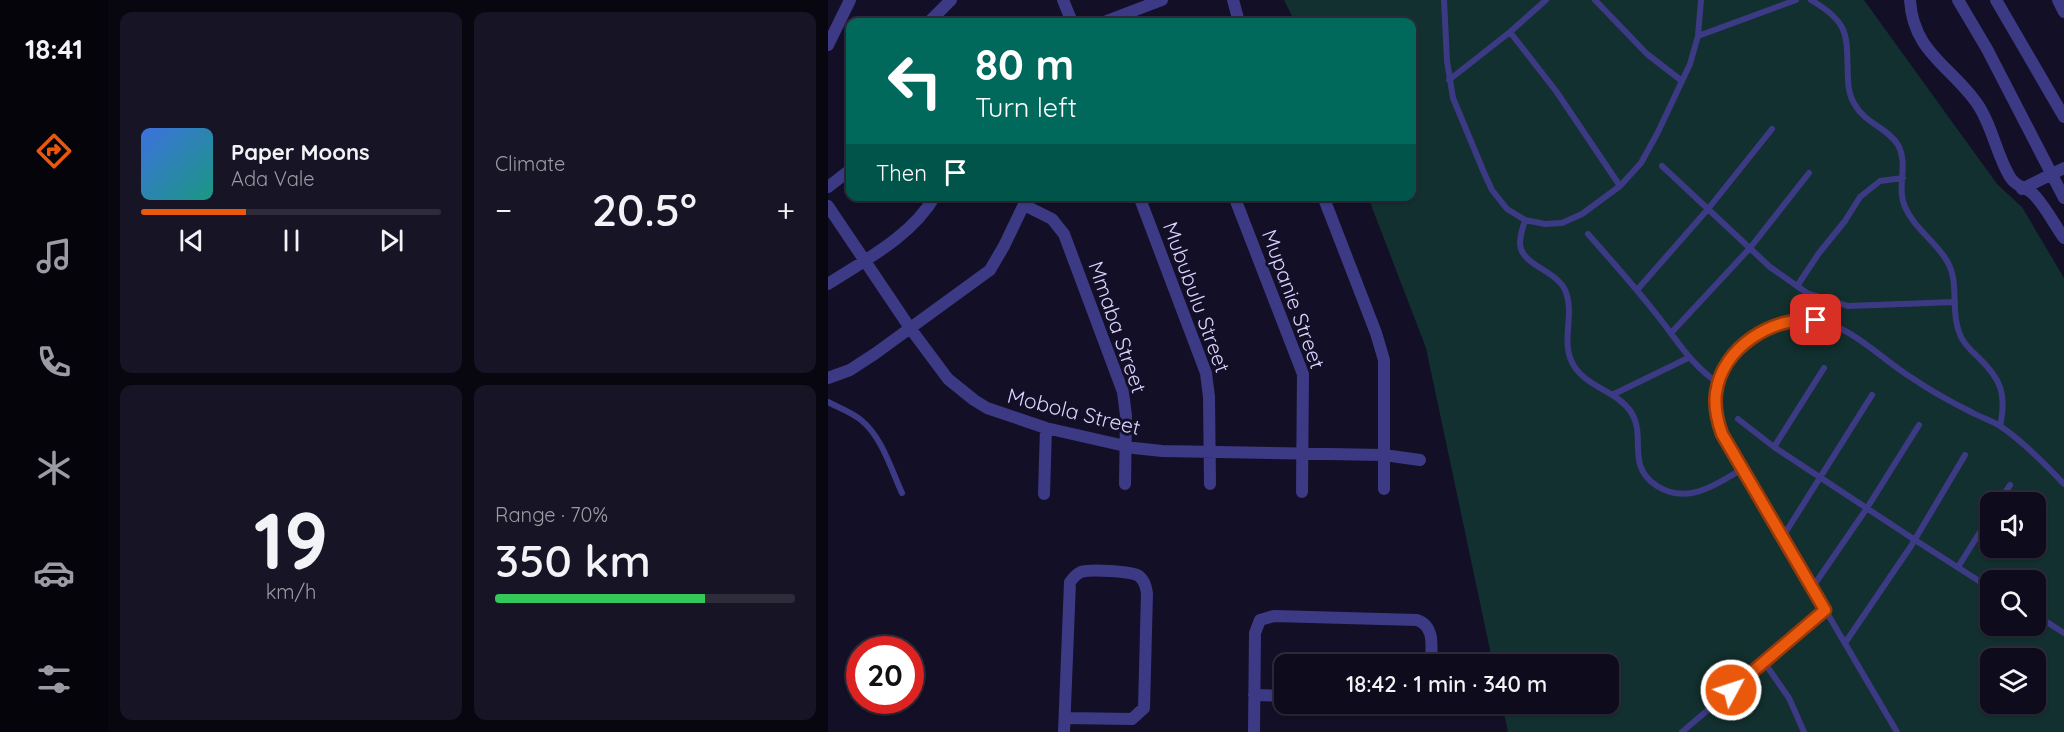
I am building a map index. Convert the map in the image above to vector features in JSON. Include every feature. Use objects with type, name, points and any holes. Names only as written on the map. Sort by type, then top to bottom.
[{"type":"street","points":[[828,45],[850,0]]},
{"type":"street","points":[[933,18],[951,0]]},
{"type":"street","points":[[1063,0],[1070,18]]},
{"type":"street","points":[[1115,18],[1162,0]]},
{"type":"street","points":[[1233,0],[1238,18]]},
{"type":"street","points":[[1910,0],[1912,19],[1918,37],[1975,101],[2011,179],[2022,189],[2032,192],[2064,238]]},
{"type":"street","points":[[1958,0],[2058,171],[2064,198]]},
{"type":"street","points":[[1995,0],[2064,117]]},
{"type":"street","points":[[2058,0],[2064,12]]},
{"type":"street","points":[[2022,189],[2058,171]]},
{"type":"street","points":[[828,187],[846,173]]},
{"type":"street","points":[[828,284],[866,260],[911,226],[932,201]]},
{"type":"street","points":[[828,378],[859,364],[990,270],[1026,201]]},
{"type":"street","name":"Mmaba Street","points":[[1026,201],[1059,226],[1123,392],[1126,416],[1125,484]]},
{"type":"street","name":"Mububulu Street","points":[[1141,201],[1206,373],[1209,397],[1210,484]]},
{"type":"street","name":"Mupanie Street","points":[[1236,201],[1303,374],[1303,453]]},
{"type":"street","points":[[1325,201],[1381,348],[1385,374],[1384,489]]},
{"type":"street","name":"Mobola Street","points":[[828,206],[910,328],[948,379],[967,395],[1001,414],[1046,428],[1125,446],[1162,451],[1384,455],[1420,460]]},
{"type":"street","points":[[1044,494],[1046,428]]},
{"type":"street","points":[[1302,492],[1303,453]]},
{"type":"street","points":[[1064,732],[1070,582],[1084,571],[1127,572],[1138,575],[1144,581],[1147,593],[1144,708],[1132,719],[1065,718]]},
{"type":"street","points":[[1254,732],[1256,628],[1260,620],[1269,616],[1418,620],[1425,624],[1430,633],[1431,654]]},
{"type":"street","points":[[1254,695],[1274,696]]},
{"type":"lane","points":[[1444,0],[1449,80],[1459,115],[1492,190],[1507,209],[1525,220],[1545,224],[1571,220],[1592,208],[1620,186],[1641,163],[1690,64],[1698,36],[1701,0]]},
{"type":"lane","points":[[1449,80],[1546,0]]},
{"type":"lane","points":[[1595,0],[1647,54],[1682,81]]},
{"type":"lane","points":[[1698,36],[1796,0]]},
{"type":"lane","points":[[1810,0],[1831,12],[1843,26],[1847,43],[1850,96],[1861,113],[1893,138],[1898,145],[1904,164],[1902,198],[1904,206],[1948,263],[1954,281],[1956,325],[1959,334],[1971,351],[1992,371],[2000,386],[2003,403],[2000,426]]},
{"type":"lane","points":[[1510,32],[1556,91],[1620,186]]},
{"type":"lane","points":[[1637,290],[1708,209],[1772,129]]},
{"type":"lane","points":[[1662,166],[1770,267],[1807,293],[1848,306],[1955,302]]},
{"type":"lane","points":[[1671,333],[1750,248],[1809,174]]},
{"type":"lane","points":[[1797,286],[1860,197],[1880,181],[1904,178]]},
{"type":"lane","points":[[1525,220],[1520,244],[1523,255],[1555,277],[1566,293],[1568,348],[1574,366],[1581,376],[1612,395],[1632,413],[1635,421],[1638,461],[1646,475],[1658,486],[1676,493],[1695,493],[1705,490],[1742,469]]},
{"type":"lane","points":[[1588,234],[1637,290],[1688,358],[1704,374],[1718,383]]},
{"type":"lane","points":[[1897,732],[1722,434],[1715,406],[1718,383],[1727,363],[1750,339],[1777,324],[1790,320],[1816,320],[1846,331],[1910,378],[2000,426],[2064,484]]},
{"type":"lane","points":[[1612,395],[1688,358]]},
{"type":"lane","points":[[1774,447],[1824,368]]},
{"type":"lane","points":[[1782,538],[1872,395]]},
{"type":"lane","points":[[828,402],[862,421],[873,434],[902,493]]},
{"type":"lane","points":[[1738,419],[1774,447],[1980,581]]},
{"type":"lane","points":[[1812,588],[1867,508],[1919,424]]},
{"type":"lane","points":[[1845,643],[1915,540],[1965,455]]},
{"type":"lane","points":[[2005,492],[2010,485]]},
{"type":"lane","points":[[1958,567],[1980,532]]},
{"type":"lane","points":[[1682,732],[1825,610]]},
{"type":"lane","points":[[2046,621],[2064,633]]},
{"type":"lane","points":[[1764,662],[1789,698],[1804,732]]},
{"type":"green space","points":[[1284,0],[1864,0],[1997,184],[2022,207],[2064,278],[2064,732],[1508,732],[1504,714],[1619,714],[1619,654],[1491,654],[1426,348],[1370,201],[1416,201],[1416,18],[1293,18]]},
{"type":"route","points":[[1731,690],[1825,610],[1722,434],[1715,406],[1720,374],[1737,351],[1750,339],[1777,324],[1790,320],[1803,318],[1816,320]]}]
